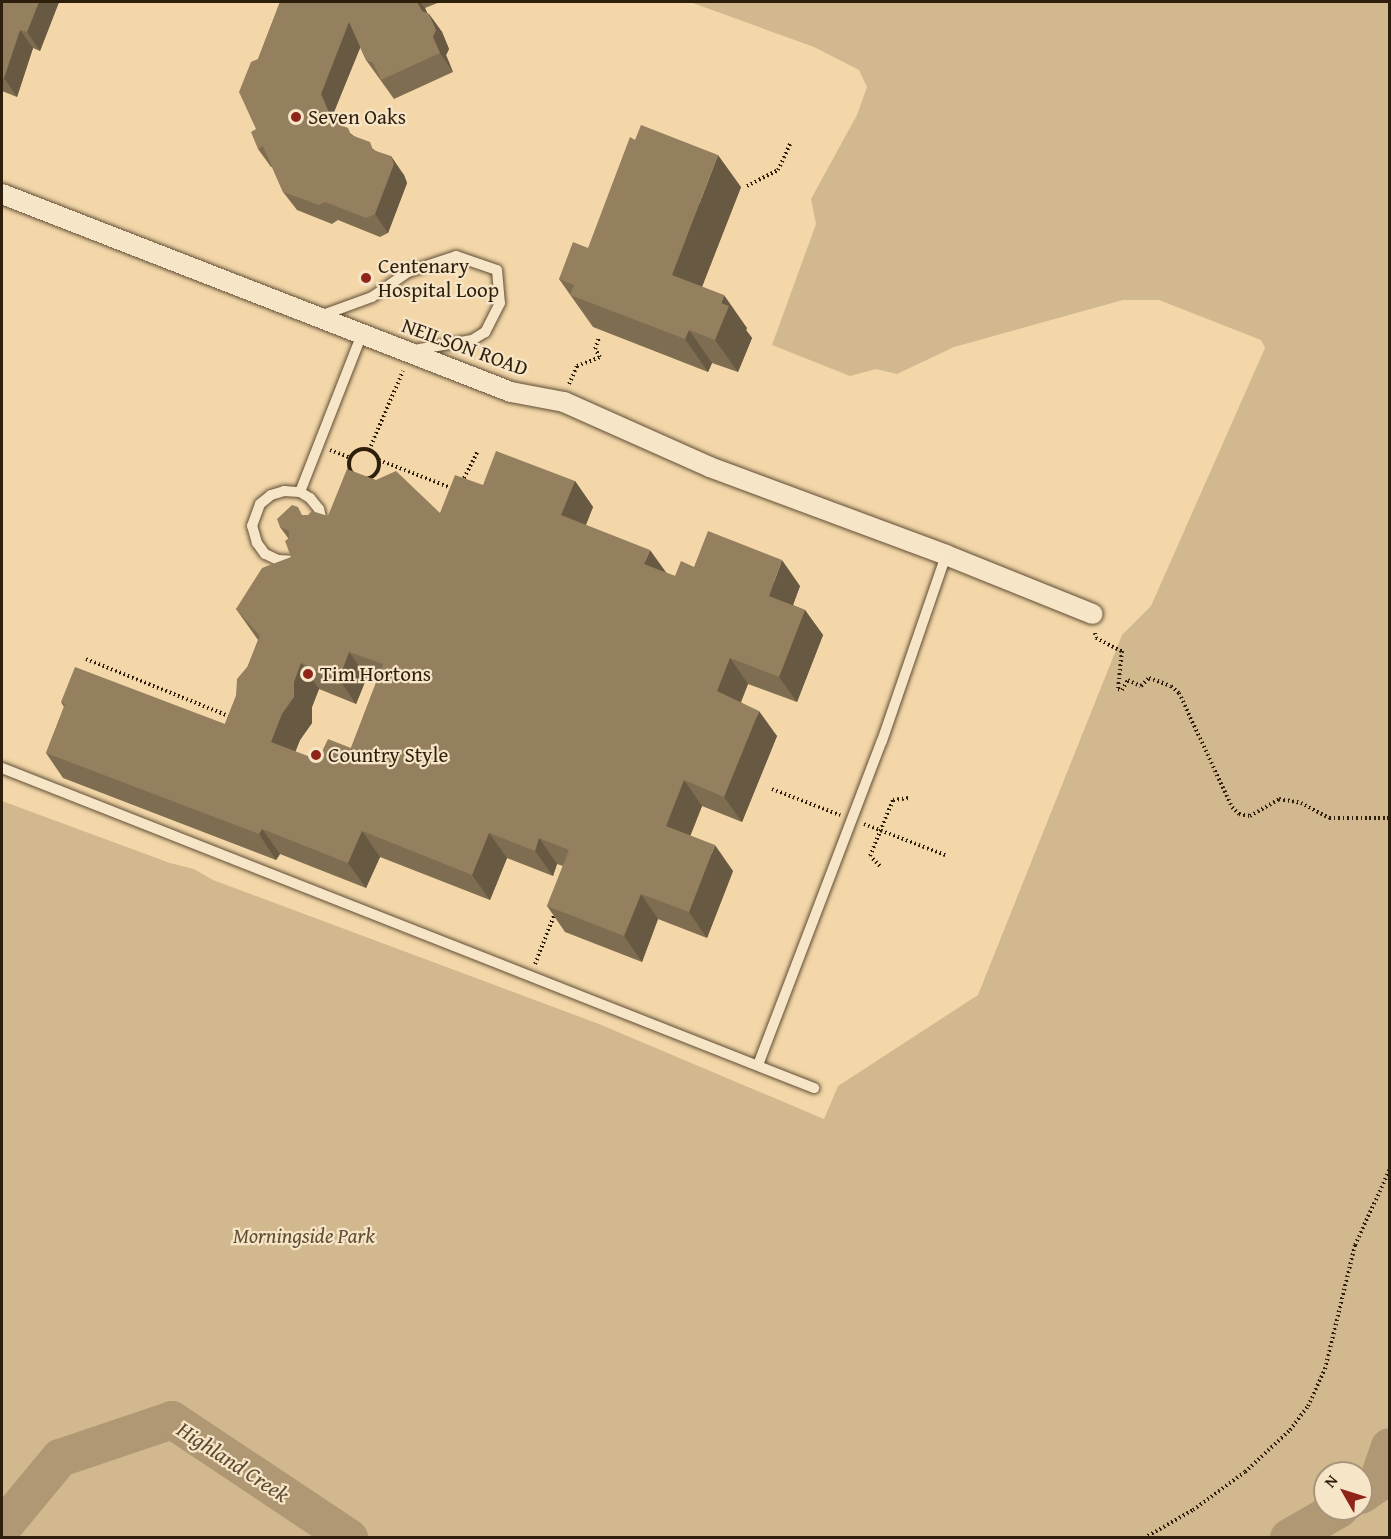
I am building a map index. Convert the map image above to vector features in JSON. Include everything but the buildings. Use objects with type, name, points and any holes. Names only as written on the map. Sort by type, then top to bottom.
[{"type":"street","name":"NEILSON ROAD","points":[[2,194],[511,392],[564,402],[710,467],[946,555],[1093,614]]},
{"type":"lane","points":[[318,317],[372,297],[408,272],[456,256],[497,270],[500,303],[485,332],[472,340],[409,352]]},
{"type":"lane","points":[[300,492],[362,334]]},
{"type":"lane","points":[[300,560],[278,560],[265,554],[257,543],[252,526],[260,504],[271,495],[284,491],[300,492],[310,498],[319,509],[323,522],[323,534]]},
{"type":"lane","points":[[758,1065],[852,819],[946,555]]},
{"type":"lane","points":[[2,768],[814,1088]]},
{"type":"path","points":[[747,186],[778,170],[791,142]]},
{"type":"path","points":[[564,402],[577,366],[600,357],[595,349],[599,338]]},
{"type":"path","points":[[369,450],[409,352]]},
{"type":"path","points":[[379,460],[378,470],[372,477],[357,477],[351,471],[351,458],[357,451],[369,450],[379,460],[458,491],[477,452]]},
{"type":"path","points":[[353,488],[357,477]]},
{"type":"path","points":[[1093,614],[1096,638],[1122,651],[1118,689],[1122,690],[1128,680],[1141,686],[1149,678],[1171,686],[1179,693],[1232,807],[1239,814],[1250,816],[1279,799],[1300,803],[1329,818],[1389,818]]},
{"type":"path","points":[[86,659],[240,721]]},
{"type":"path","points":[[772,789],[945,855]]},
{"type":"path","points":[[880,866],[870,856],[893,800],[909,798]]},
{"type":"path","points":[[530,976],[557,909]]},
{"type":"path","points":[[1144,1538],[1193,1510],[1245,1472],[1290,1430],[1308,1406],[1325,1369],[1355,1245],[1389,1170]]},
{"type":"green space","name":"Morningside Park","points":[[690,2],[1389,2],[1389,1537],[2,1537],[2,801],[170,863],[194,869],[213,880],[599,1024],[824,1119],[838,1086],[978,995],[1122,635],[1151,606],[1265,348],[1261,340],[1159,300],[1123,300],[954,347],[897,374],[876,369],[850,376],[772,345],[816,224],[811,199],[857,115],[867,87],[859,70],[814,47]]},
{"type":"waterway","name":"Highland Creek","points":[[2,1528],[60,1458],[172,1420],[349,1538]]},
{"type":"waterway","name":"Highland Creek","points":[[1373,1487],[1377,1484],[1390,1447]]},
{"type":"waterway","name":"Highland Creek","points":[[1289,1538],[1318,1521]]},
{"type":"place","name":"Seven Oaks","points":[[296,117]]},
{"type":"place","name":"Centenary Hospital Loop","points":[[366,278]]},
{"type":"place","name":"Tim Hortons","points":[[308,674]]},
{"type":"place","name":"Country Style","points":[[316,755]]}]
